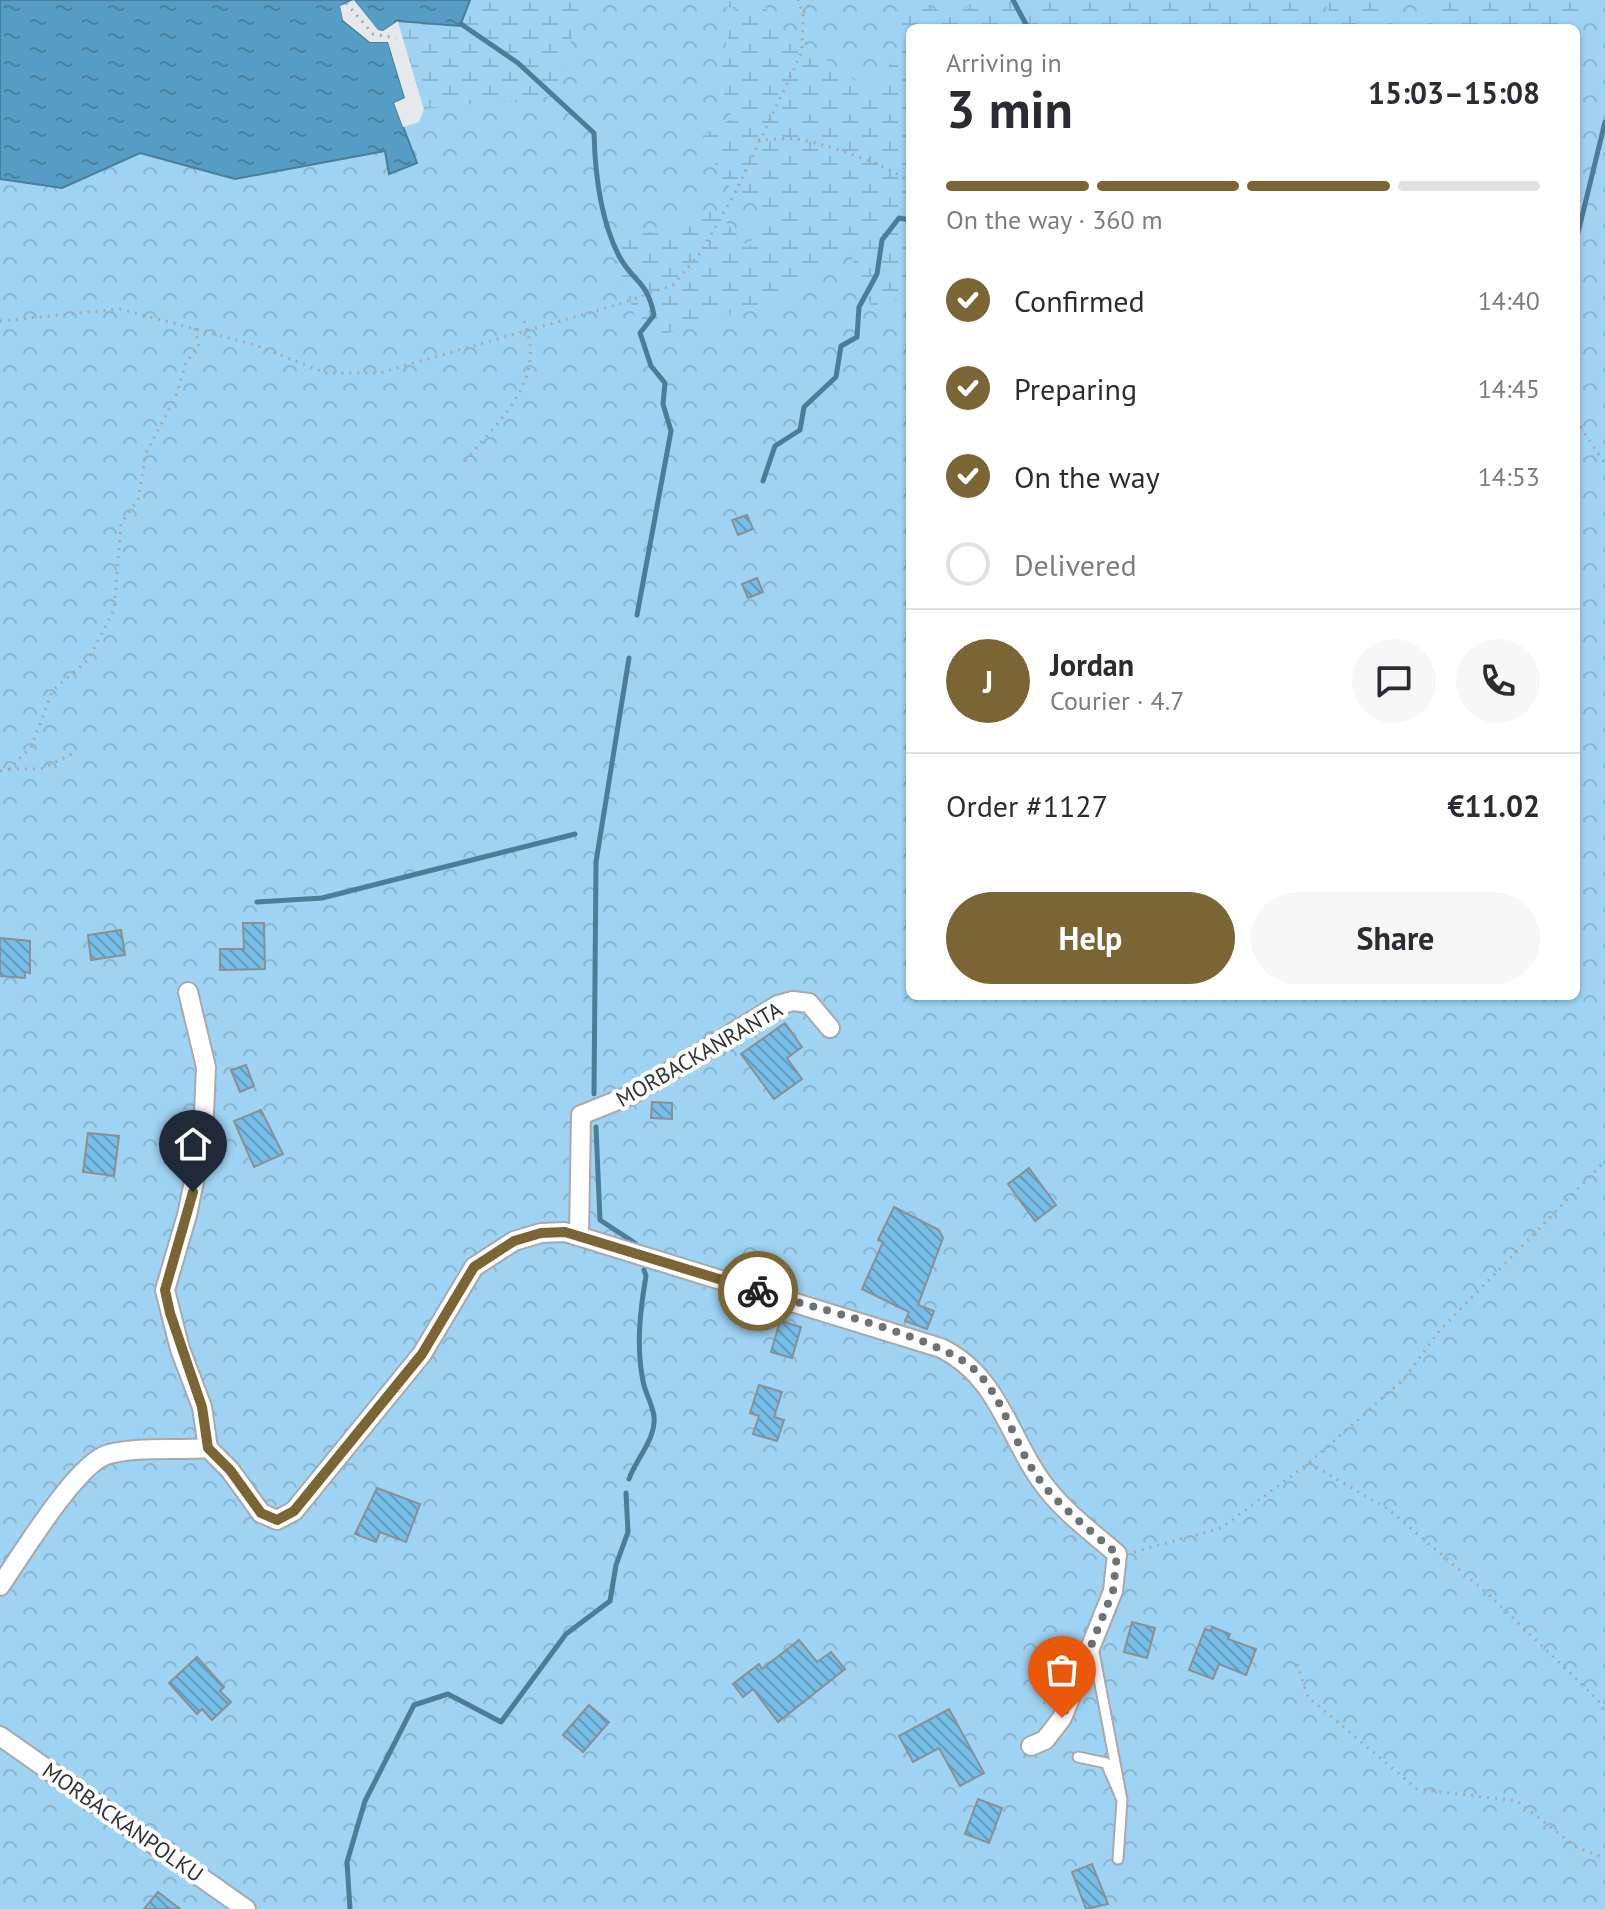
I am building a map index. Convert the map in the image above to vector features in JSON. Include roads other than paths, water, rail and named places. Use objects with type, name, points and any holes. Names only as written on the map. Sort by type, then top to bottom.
[{"type":"street","points":[[188,992],[204,1047],[203,1138],[190,1204],[165,1290],[180,1349],[202,1407],[208,1448],[230,1470],[261,1513],[277,1520],[294,1511],[422,1354],[474,1267],[514,1241],[541,1233],[579,1235],[927,1343],[961,1358],[994,1394],[1031,1467],[1049,1492],[1117,1554],[1113,1591],[1062,1718],[1045,1740],[1031,1746]]},
{"type":"street","name":"MORBACKANRANTA","points":[[579,1235],[581,1115],[631,1095],[778,1005],[793,1001],[809,1003],[830,1028]]},
{"type":"street","points":[[0,1586],[91,1462],[109,1454],[208,1448]]},
{"type":"street","name":"MORBACKANPOLKU","points":[[0,1736],[246,1909]]},
{"type":"lane","points":[[1092,1640],[1122,1800],[1118,1859]]},
{"type":"lane","points":[[1078,1757],[1106,1763],[1122,1800]]},
{"type":"water","points":[[0,0],[351,0],[341,6],[343,21],[370,42],[388,42],[405,98],[394,103],[417,163],[389,174],[385,151],[235,179],[140,153],[62,188],[0,179]]},
{"type":"water","points":[[354,0],[470,0],[460,26],[398,21],[383,31],[377,30]]},
{"type":"waterway","points":[[1013,0],[1026,24]]},
{"type":"waterway","points":[[461,24],[518,63],[594,133],[597,180],[607,227],[619,256],[644,288],[651,303],[654,315],[640,333],[651,366],[665,383],[663,404],[671,431],[637,615]]},
{"type":"waterway","points":[[1580,225],[1605,122]]},
{"type":"waterway","points":[[763,481],[775,446],[800,430],[804,407],[836,377],[841,346],[857,337],[859,307],[877,274],[882,240],[899,218],[906,219]]},
{"type":"waterway","points":[[594,1094],[596,862],[629,658]]},
{"type":"waterway","points":[[257,902],[322,898],[575,834]]},
{"type":"waterway","points":[[596,1127],[600,1220],[635,1243]]},
{"type":"waterway","points":[[629,1479],[654,1425],[644,1386],[639,1342],[646,1276],[644,1270]]},
{"type":"waterway","points":[[350,1909],[347,1862],[365,1801],[414,1705],[448,1694],[501,1722],[566,1634],[610,1601],[616,1565],[628,1532],[626,1493]]}]
